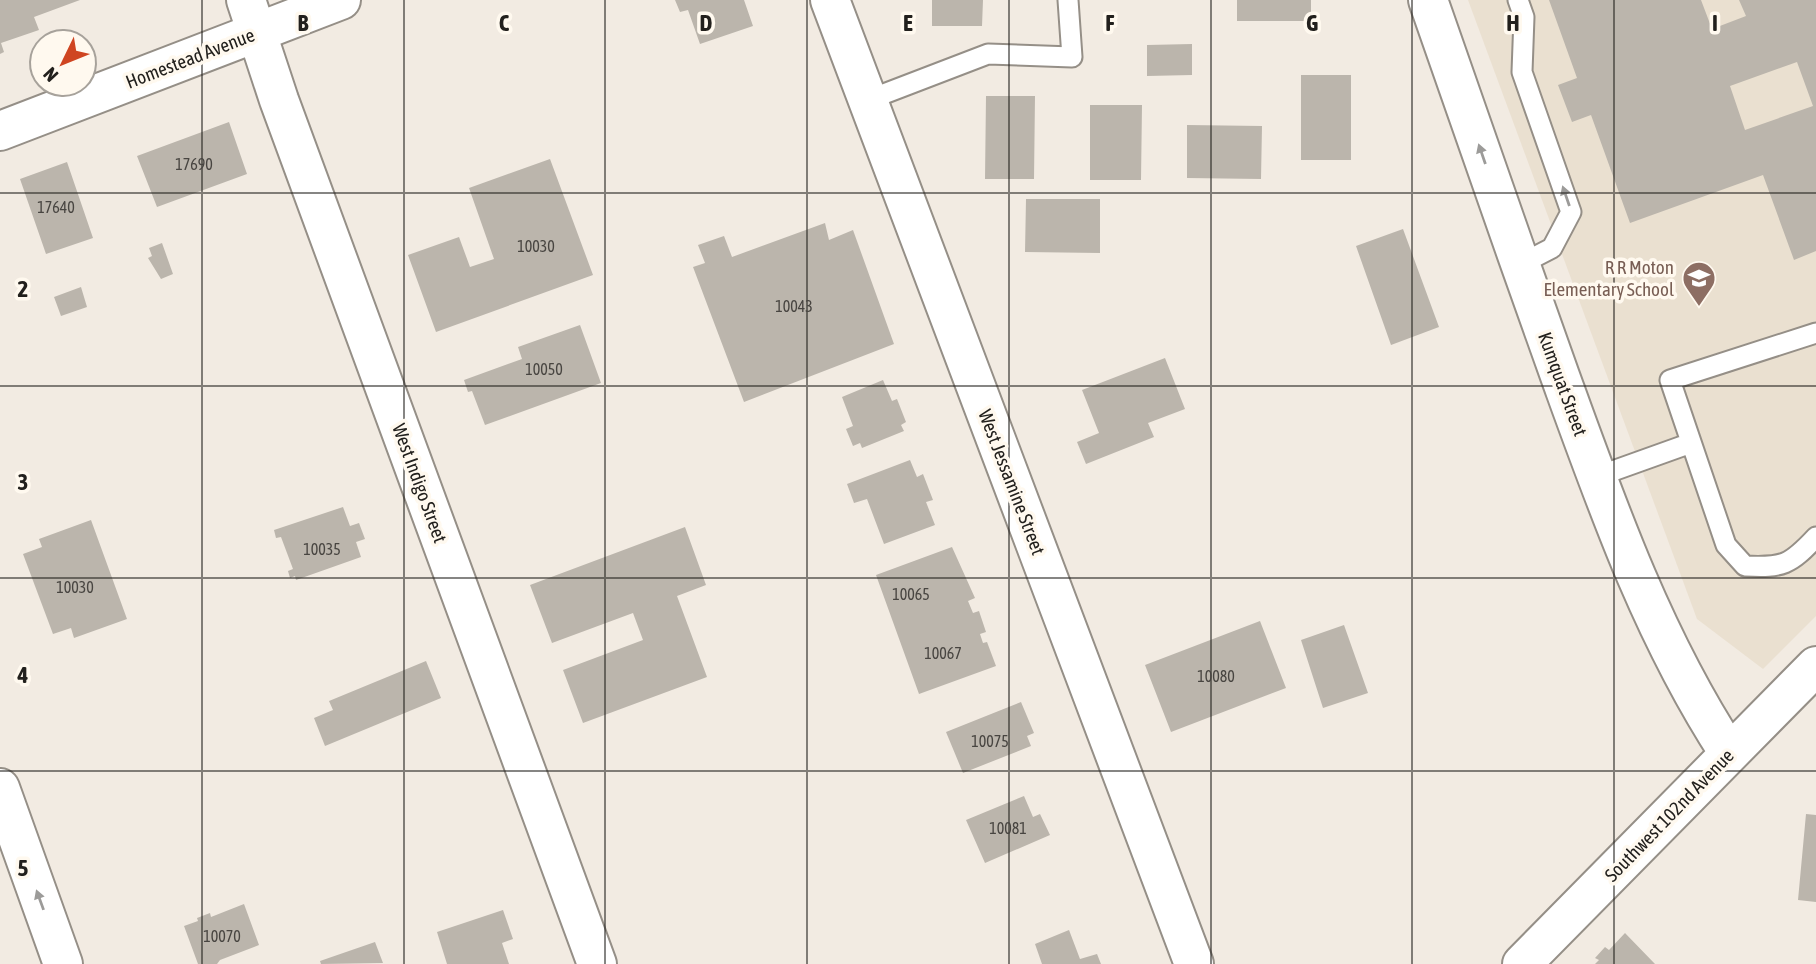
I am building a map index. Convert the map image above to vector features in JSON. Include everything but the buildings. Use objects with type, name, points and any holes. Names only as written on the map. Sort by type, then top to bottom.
[{"type":"street","name":"Homestead Avenue","points":[[0,131],[251,16],[341,0]]},
{"type":"street","name":"West Jessamine Street","points":[[830,0],[1194,964]]},
{"type":"street","name":"Kumquat Street","points":[[1428,0],[1596,477],[1658,630],[1697,704],[1729,753]]},
{"type":"street","name":"West Indigo Street","points":[[251,16],[597,964]]},
{"type":"street","name":"Southwest 102nd Avenue","points":[[1522,964],[1816,666]]},
{"type":"street","points":[[0,788],[63,964]]},
{"type":"lane","points":[[868,100],[988,54],[1072,57],[1068,0]]},
{"type":"lane","points":[[1518,0],[1524,17],[1522,72],[1572,212],[1552,248],[1521,264]]},
{"type":"lane","points":[[1816,333],[1670,380],[1726,545],[1745,566],[1775,568],[1798,556],[1816,537]]},
{"type":"lane","points":[[1596,477],[1691,443]]},
{"type":"shaded area","name":"R R Moton Elementary School","points":[[1468,0],[1816,0],[1816,616],[1763,669],[1697,619]]},
{"type":"place","name":"R R Moton Elementary School","points":[[1699,308]]}]
